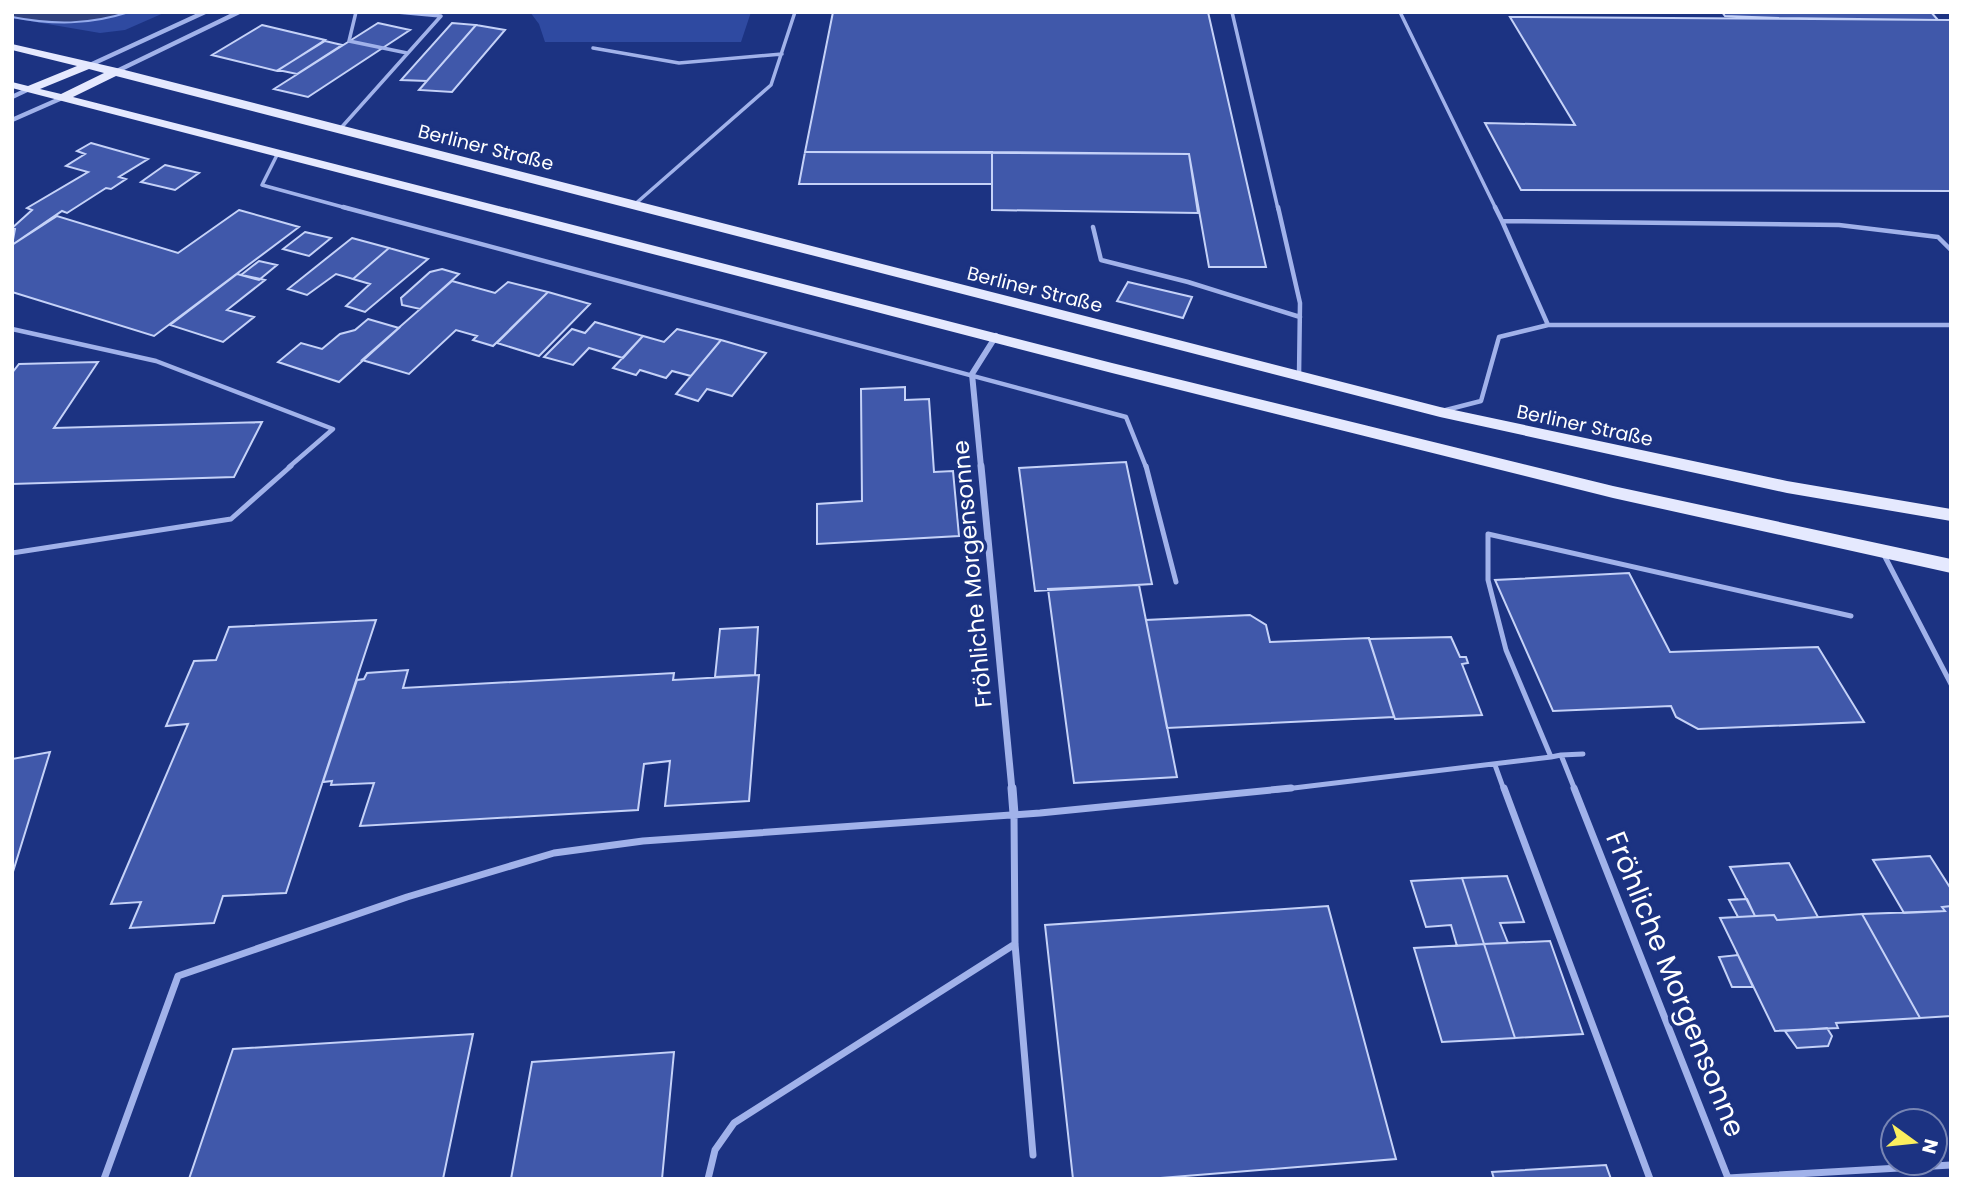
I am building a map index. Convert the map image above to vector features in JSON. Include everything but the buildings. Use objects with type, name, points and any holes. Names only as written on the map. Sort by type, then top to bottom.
[{"type":"main road","name":"Berliner Straße","points":[[12,47],[117,71],[1440,412],[1787,487],[1951,515]]},
{"type":"main road","points":[[29,89],[89,65]]},
{"type":"main road","points":[[62,98],[117,71]]},
{"type":"main road","points":[[12,85],[1613,492],[1951,566]]},
{"type":"street","points":[[89,65],[205,12]]},
{"type":"street","points":[[117,71],[239,12]]},
{"type":"street","points":[[12,97],[29,89]]},
{"type":"street","points":[[12,120],[62,98]]},
{"type":"street","points":[[972,374],[996,336]]},
{"type":"street","name":"Fröhliche Morgensonne","points":[[972,374],[1014,814]]},
{"type":"lane","points":[[356,12],[349,41],[407,53]]},
{"type":"lane","points":[[340,129],[441,16],[397,12]]},
{"type":"lane","points":[[634,205],[771,85],[795,12]]},
{"type":"lane","points":[[1232,12],[1300,303],[1299,376]]},
{"type":"lane","points":[[1400,12],[1503,221],[1548,324]]},
{"type":"lane","points":[[593,47],[679,62],[782,54]]},
{"type":"lane","points":[[278,152],[262,185],[1126,417],[1142,451],[1176,582]]},
{"type":"lane","points":[[1503,221],[1839,225],[1938,237],[1951,250]]},
{"type":"lane","points":[[1093,227],[1101,260],[1300,317]]},
{"type":"lane","points":[[1440,412],[1481,401],[1499,337],[1548,324],[1951,325]]},
{"type":"lane","points":[[12,329],[156,361],[332,429],[231,519],[12,553]]},
{"type":"lane","points":[[1551,757],[1506,650],[1488,580],[1488,534],[1851,616]]},
{"type":"lane","points":[[1882,551],[1951,684]]},
{"type":"lane","points":[[104,1179],[178,976],[407,897],[554,853],[643,841],[1014,814],[1260,792],[1583,754]]},
{"type":"lane","name":"Fröhliche Morgensonne","points":[[1561,755],[1728,1178],[1951,1165]]},
{"type":"lane","points":[[1495,765],[1650,1179]]},
{"type":"lane","name":"Fröhliche Morgensonne","points":[[1014,814],[1015,944],[1033,1155]]},
{"type":"lane","points":[[708,1179],[715,1150],[734,1123],[1015,944]]},
{"type":"shaded area","points":[[12,12],[166,12],[125,30],[100,33],[12,18]]},
{"type":"shaded area","points":[[12,12],[129,12],[71,22],[12,17]]},
{"type":"shaded area","points":[[530,12],[751,12],[741,42],[545,42],[539,24]]}]
